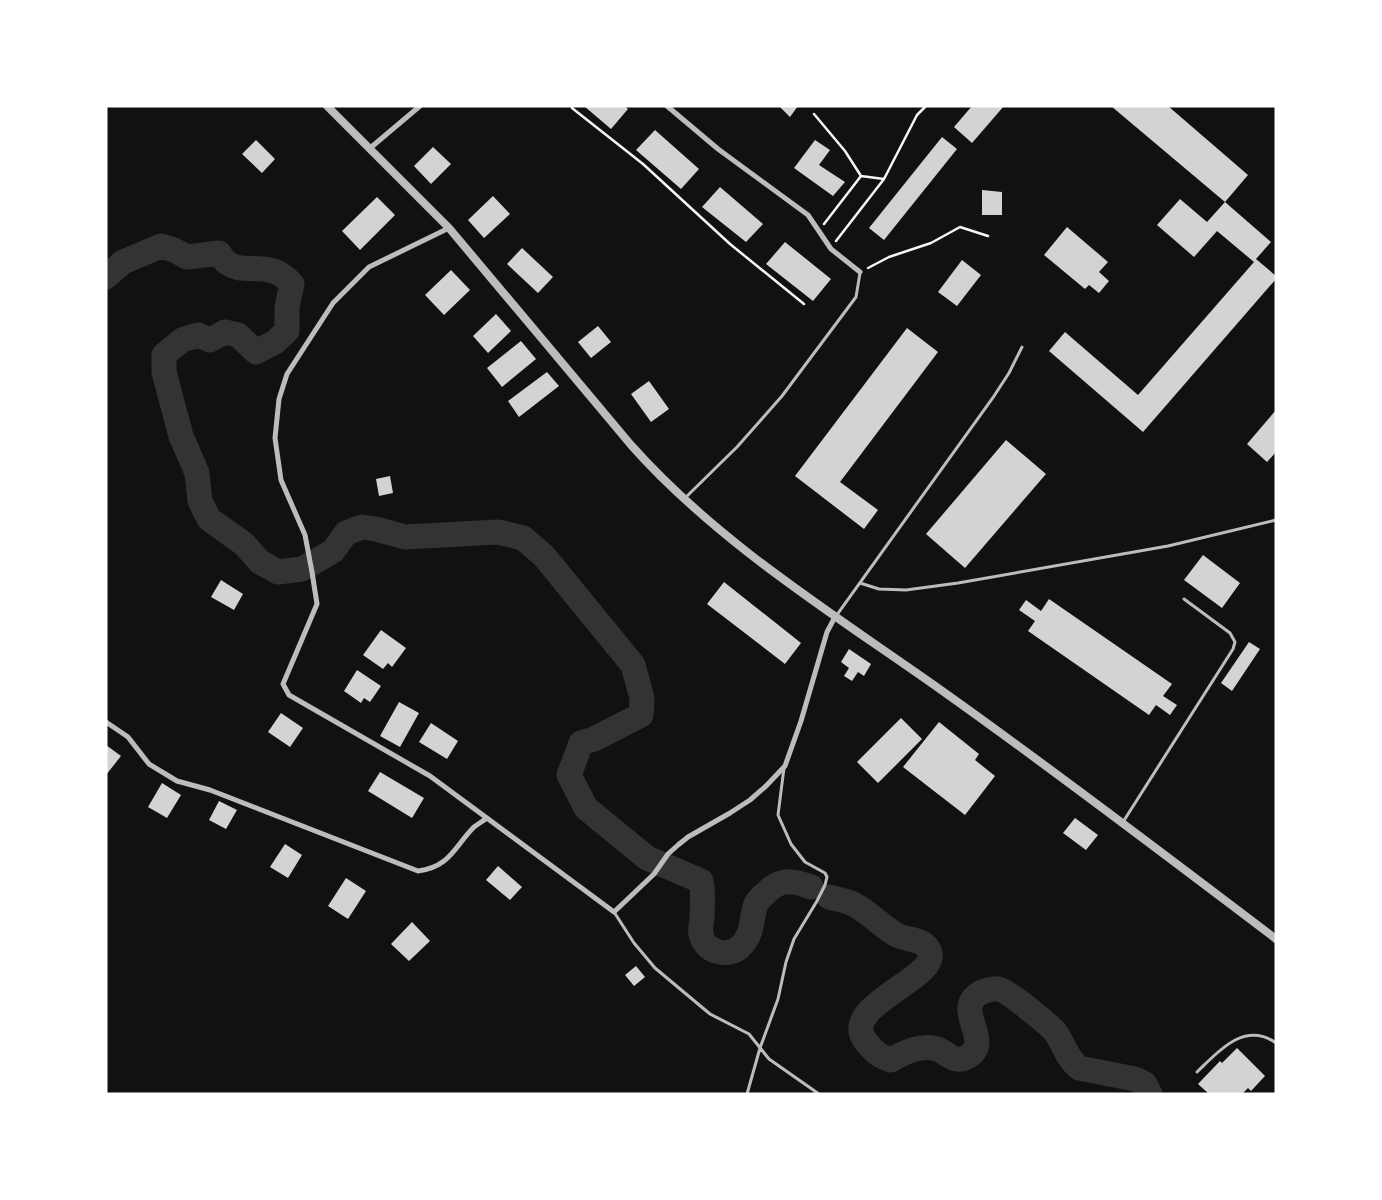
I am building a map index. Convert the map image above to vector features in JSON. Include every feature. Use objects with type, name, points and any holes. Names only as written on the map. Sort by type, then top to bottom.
[{"type":"street","points":[[328,106],[449,228],[631,445],[684,500],[742,547],[1122,822],[1276,939]]},
{"type":"street","points":[[369,149],[420,106]]},
{"type":"street","points":[[667,106],[718,149],[808,215],[831,248],[860,272]]},
{"type":"street","points":[[449,228],[369,267],[333,303],[287,374],[280,399],[275,438],[281,480],[305,535],[317,604],[283,684],[289,695],[430,776],[614,912],[654,874],[668,854],[688,837],[750,800],[785,766],[801,721],[826,632],[836,616]]},
{"type":"street","points":[[106,722],[128,738],[149,764],[177,781],[210,790],[418,871],[432,869],[452,854],[474,827],[487,818]]},
{"type":"lane","points":[[684,500],[736,448],[782,396],[856,297],[860,272]]},
{"type":"lane","points":[[836,616],[994,396],[1009,373],[1022,347]]},
{"type":"lane","points":[[860,583],[879,589],[906,590],[958,583],[1168,546],[1276,520]]},
{"type":"lane","points":[[1122,822],[1233,649],[1235,642],[1230,633],[1184,599]]},
{"type":"lane","points":[[747,1094],[760,1048],[778,1000],[786,962],[794,940],[817,901],[827,877],[825,873],[805,862],[792,844],[778,815],[785,766]]},
{"type":"lane","points":[[614,912],[634,943],[655,968],[710,1014],[749,1034],[769,1059],[819,1094]]},
{"type":"lane","points":[[1197,1072],[1230,1042],[1239,1038],[1262,1036],[1276,1043]]},
{"type":"path","points":[[572,106],[572,108],[643,164],[730,244],[804,304]]},
{"type":"path","points":[[831,248],[884,179],[917,115],[926,106]]},
{"type":"path","points":[[814,114],[845,151],[861,176],[884,179]]},
{"type":"path","points":[[819,231],[861,176]]},
{"type":"path","points":[[860,272],[889,257],[931,243],[960,227],[988,236]]},
{"type":"building","points":[[584,106],[625,106],[628,109],[611,129]]},
{"type":"building","points":[[779,106],[798,106],[790,117]]},
{"type":"building","points":[[972,106],[1004,106],[972,143],[954,127]]},
{"type":"building","points":[[1111,106],[1168,106],[1248,175],[1225,202]]},
{"type":"building","points":[[655,130],[699,169],[681,189],[636,150]]},
{"type":"building","points":[[942,137],[957,149],[884,240],[869,228]]},
{"type":"building","points":[[256,140],[275,159],[262,173],[242,154]]},
{"type":"building","points":[[815,140],[830,150],[819,165],[845,182],[833,196],[794,168]]},
{"type":"building","points":[[433,147],[451,164],[431,184],[414,166]]},
{"type":"building","points":[[720,187],[763,224],[746,242],[702,207]]},
{"type":"building","points":[[982,190],[1002,192],[1002,215],[982,215]]},
{"type":"building","points":[[493,196],[510,214],[484,238],[468,220]]},
{"type":"building","points":[[377,197],[395,215],[360,250],[342,231]]},
{"type":"building","points":[[1180,199],[1207,222],[1225,202],[1271,242],[1256,259],[1276,276],[1276,279],[1143,432],[1049,351],[1065,332],[1138,395],[1254,262],[1217,231],[1194,257],[1157,225]]},
{"type":"building","points":[[1067,227],[1108,262],[1099,272],[1109,281],[1099,293],[1089,285],[1085,289],[1044,255]]},
{"type":"building","points":[[785,242],[831,279],[813,301],[766,264]]},
{"type":"building","points":[[522,248],[553,277],[538,293],[507,264]]},
{"type":"building","points":[[962,260],[981,275],[957,306],[938,292]]},
{"type":"building","points":[[451,270],[470,290],[444,315],[425,295]]},
{"type":"building","points":[[496,314],[511,331],[488,353],[473,336]]},
{"type":"building","points":[[598,326],[611,342],[591,358],[578,342]]},
{"type":"building","points":[[907,328],[938,352],[840,482],[878,510],[864,529],[795,476]]},
{"type":"building","points":[[521,341],[536,359],[502,387],[487,368]]},
{"type":"building","points":[[547,372],[559,386],[519,417],[508,401]]},
{"type":"building","points":[[649,381],[669,409],[651,422],[631,394]]},
{"type":"building","points":[[1276,410],[1276,452],[1267,462],[1247,444]]},
{"type":"building","points":[[1006,440],[1046,474],[965,568],[926,534]]},
{"type":"building","points":[[390,476],[393,493],[379,496],[376,479]]},
{"type":"building","points":[[1203,555],[1240,583],[1222,608],[1184,580]]},
{"type":"building","points":[[221,580],[243,594],[234,610],[211,597]]},
{"type":"building","points":[[724,582],[801,643],[785,664],[707,604]]},
{"type":"building","points":[[1049,599],[1172,684],[1163,696],[1177,705],[1170,715],[1156,705],[1149,715],[1028,631],[1035,621],[1019,610],[1026,600],[1041,611]]},
{"type":"building","points":[[381,630],[406,648],[392,667],[388,663],[383,669],[363,655]]},
{"type":"building","points":[[1249,642],[1260,649],[1232,691],[1221,683]]},
{"type":"building","points":[[849,649],[871,664],[864,676],[858,672],[852,681],[844,676],[849,668],[841,662]]},
{"type":"building","points":[[357,670],[381,686],[370,702],[364,698],[361,703],[344,691]]},
{"type":"building","points":[[399,702],[419,713],[400,747],[380,736]]},
{"type":"building","points":[[281,713],[303,728],[290,747],[268,732]]},
{"type":"building","points":[[901,718],[922,739],[878,783],[857,762]]},
{"type":"building","points":[[939,722],[979,754],[975,760],[995,776],[965,815],[903,767]]},
{"type":"building","points":[[431,723],[458,741],[447,759],[419,742]]},
{"type":"building","points":[[106,745],[121,756],[106,775]]},
{"type":"building","points":[[380,772],[424,798],[412,818],[368,791]]},
{"type":"building","points":[[162,783],[181,795],[167,818],[148,807]]},
{"type":"building","points":[[219,801],[237,810],[226,829],[209,820]]},
{"type":"building","points":[[1075,818],[1098,835],[1086,850],[1063,833]]},
{"type":"building","points":[[285,844],[302,855],[288,878],[270,867]]},
{"type":"building","points":[[498,866],[522,887],[510,900],[486,880]]},
{"type":"building","points":[[346,878],[366,891],[348,919],[328,906]]},
{"type":"building","points":[[412,922],[430,941],[409,961],[391,944]]},
{"type":"building","points":[[636,966],[645,977],[634,986],[625,975]]},
{"type":"building","points":[[1237,1048],[1265,1076],[1251,1091],[1248,1088],[1242,1094],[1209,1094],[1198,1084],[1220,1061],[1222,1063]]},
{"type":"waterway","points":[[106,277],[123,262],[161,246],[187,257],[219,253],[226,262],[233,266],[266,269],[275,271],[283,276],[292,284],[287,307],[287,331],[275,342],[256,352],[238,335],[225,332],[210,340],[198,335],[182,340],[164,355],[164,372],[181,436],[197,473],[200,501],[209,519],[244,544],[260,562],[278,572],[302,569],[333,551],[346,533],[362,527],[405,537],[498,532],[523,538],[544,556],[633,665],[642,698],[641,715],[594,739],[581,743],[569,775],[586,808],[647,858],[701,881],[703,895],[701,934],[703,940],[711,949],[729,952],[740,947],[750,932],[756,904],[771,888],[787,882],[811,887]]},
{"type":"waterway","points":[[829,897],[857,906],[895,934],[924,944],[930,953],[928,963],[919,973],[875,1006],[864,1018],[861,1030],[867,1043],[880,1055],[891,1060],[907,1052],[925,1047],[941,1050],[957,1059],[965,1058],[973,1052],[977,1045],[971,1019],[971,1002],[982,992],[999,989],[1038,1016],[1052,1029],[1071,1060],[1079,1068],[1135,1079],[1145,1084],[1150,1094]]}]
